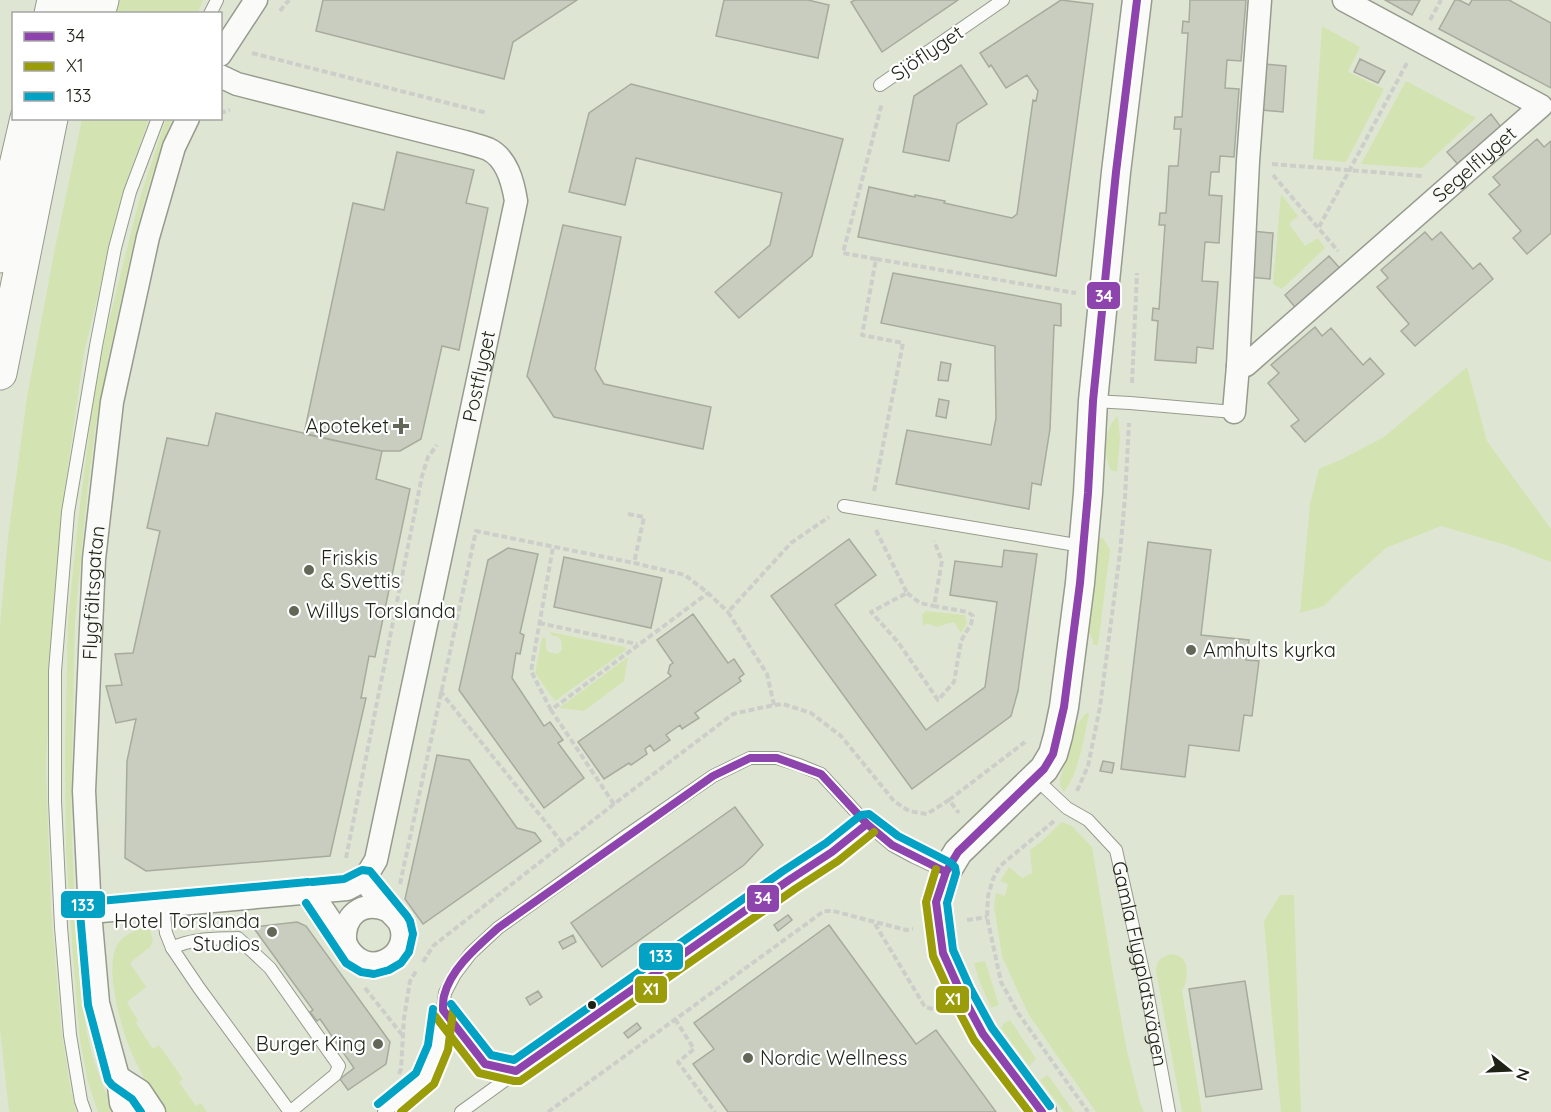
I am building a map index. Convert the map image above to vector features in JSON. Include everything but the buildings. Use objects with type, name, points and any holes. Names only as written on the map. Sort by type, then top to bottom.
[{"type":"main road","points":[[0,256],[11,187],[27,120]]},
{"type":"main road","points":[[0,373],[51,120]]},
{"type":"main road","points":[[35,194],[65,120]]},
{"type":"street","points":[[222,52],[256,0]]},
{"type":"street","points":[[1042,1112],[983,1034],[961,993],[943,953],[936,902],[946,872],[958,852],[1044,769],[1053,754],[1060,726],[1080,583],[1093,401],[1116,172],[1137,0]]},
{"type":"street","points":[[1234,412],[1255,162],[1260,0]]},
{"type":"street","name":"Segelflyget","points":[[1238,366],[1246,365],[1541,106],[1344,0]]},
{"type":"street","name":"Postflyget","points":[[222,77],[237,84],[465,141],[490,150],[501,160],[512,179],[516,201],[376,860],[364,880]]},
{"type":"street","name":"Flygfältsgatan","points":[[126,1112],[121,1103],[118,1077],[98,1003],[90,912],[84,791],[94,559],[112,402],[148,237],[174,147],[187,120]]},
{"type":"street","points":[[90,912],[347,889],[364,880],[387,910]]},
{"type":"street","points":[[311,892],[349,951],[363,963],[382,963],[398,951],[402,933],[400,924],[395,915],[387,910],[378,906],[368,906],[352,915],[344,933],[345,942]]},
{"type":"street","points":[[118,1077],[140,1091],[154,1112]]},
{"type":"lane","name":"Sjöflyget","points":[[884,82],[1003,0]]},
{"type":"lane","points":[[85,1112],[81,1101],[70,1035],[61,927],[55,801],[55,671],[68,512],[96,346],[115,248],[130,192],[157,120]]},
{"type":"lane","points":[[1093,401],[1234,412]]},
{"type":"lane","points":[[844,506],[1082,546]]},
{"type":"lane","points":[[384,1112],[425,1079],[438,1048],[445,993],[455,974],[471,953],[498,928],[713,776],[750,758],[777,758],[820,774],[867,824],[892,845],[946,872]]},
{"type":"lane","name":"Gamla Flygplatsvägen","points":[[1036,779],[1066,808],[1088,820],[1116,850],[1145,980],[1169,1112]]},
{"type":"lane","points":[[461,1112],[516,1071],[832,852],[867,824]]},
{"type":"lane","points":[[163,906],[166,933],[172,948],[290,1112],[335,1075],[339,1066],[270,968],[237,938],[197,940],[172,948]]},
{"type":"lane","points":[[443,1010],[485,1064],[516,1071]]},
{"type":"path","points":[[275,17],[289,0]]},
{"type":"path","points":[[1319,226],[1419,40]]},
{"type":"path","points":[[255,43],[249,52],[487,113]]},
{"type":"path","points":[[884,82],[843,253],[1079,293]]},
{"type":"path","points":[[1255,162],[1460,178]]},
{"type":"path","points":[[1255,162],[1319,226],[1354,270]]},
{"type":"path","points":[[876,259],[862,335],[903,343],[870,510],[877,534],[907,593],[920,603],[968,612],[973,616],[961,641],[954,682],[938,700],[898,642],[871,612],[907,593]]},
{"type":"path","points":[[1088,1112],[1018,1013],[1001,982],[987,917],[988,896],[1000,866],[1063,814],[1088,766],[1100,707],[1125,496],[1137,271]]},
{"type":"path","points":[[346,860],[422,476],[428,457],[437,445]]},
{"type":"path","points":[[728,612],[791,543],[844,506]]},
{"type":"path","points":[[628,514],[644,517],[634,563]]},
{"type":"path","points":[[925,518],[942,561],[934,606]]},
{"type":"path","points":[[399,890],[476,531],[685,575],[728,612],[766,675],[774,705]]},
{"type":"path","points":[[553,547],[531,671],[551,710],[614,804]]},
{"type":"path","points":[[551,710],[708,593]]},
{"type":"path","points":[[539,623],[638,645]]},
{"type":"path","points":[[419,664],[564,845]]},
{"type":"path","points":[[811,712],[841,736],[894,801],[909,811],[927,814],[1027,741]]},
{"type":"path","points":[[949,800],[1000,866]]},
{"type":"path","points":[[548,1112],[824,911],[833,911],[906,930],[987,917]]},
{"type":"path","points":[[426,938],[433,946]]},
{"type":"path","points":[[376,1002],[403,1036]]},
{"type":"path","points":[[675,1019],[694,1049],[678,1062],[715,1112]]},
{"type":"green space","points":[[112,0],[203,0],[198,12],[109,12]]},
{"type":"green space","points":[[1322,26],[1360,47],[1348,72],[1384,89],[1346,162],[1313,159]]},
{"type":"green space","points":[[1406,81],[1476,118],[1422,168],[1361,164]]},
{"type":"green space","points":[[82,120],[149,120],[124,188],[84,353],[64,495],[53,610],[46,767],[51,909],[61,1027],[76,1112],[9,1112],[0,1029],[0,626],[8,537],[27,397]]},
{"type":"green space","points":[[166,120],[172,120],[148,187],[108,359],[95,430],[75,621],[71,809],[82,1002],[93,1058],[104,1089],[116,1112],[98,1112],[88,1082],[80,1040],[66,849],[65,752],[68,620],[92,410],[106,333],[139,201]]},
{"type":"green space","points":[[1281,194],[1298,216],[1289,224],[1305,246],[1318,238],[1325,248],[1282,289],[1273,284]]},
{"type":"green space","points":[[1467,367],[1487,441],[1551,529],[1551,562],[1506,545],[1441,526],[1386,548],[1324,606],[1300,613],[1310,504],[1319,469],[1384,437]]},
{"type":"green space","points":[[1118,416],[1120,438],[1117,472],[1111,470],[1108,464],[1106,442],[1110,427]]},
{"type":"green space","points":[[1103,538],[1110,550],[1098,645],[1093,645],[1087,627],[1099,539]]},
{"type":"green space","points":[[925,611],[965,615],[967,624],[961,633],[954,622],[936,627],[929,624],[923,625],[922,615]]},
{"type":"green space","points":[[550,632],[625,647],[626,650],[555,701],[535,673],[542,638],[545,637],[548,652],[557,654],[562,650],[561,640],[557,636],[552,636]]},
{"type":"green space","points":[[628,657],[624,681],[584,711],[559,708]]},
{"type":"green space","points":[[1088,713],[1078,764],[1063,791],[1060,779],[1070,738],[1073,729]]},
{"type":"green space","points":[[1062,822],[1072,826],[1092,847],[1127,1051],[1144,1112],[1096,1112],[1029,1015],[1002,956],[994,906],[996,893],[1005,896],[1008,884],[1000,881],[1009,867],[1022,878],[1032,873],[1030,850]]},
{"type":"green space","points":[[1280,895],[1294,895],[1301,1112],[1281,1112],[1264,921]]},
{"type":"green space","points":[[144,927],[150,930],[153,940],[150,947],[130,963],[146,987],[127,1002],[138,1021],[136,1023],[153,1049],[159,1045],[183,1079],[179,1082],[196,1106],[201,1103],[207,1112],[164,1112],[133,1056],[124,1031],[115,997],[112,964],[120,941]]},
{"type":"green space","points":[[1171,954],[1182,958],[1187,968],[1182,991],[1202,1112],[1182,1112],[1156,971],[1160,960]]},
{"type":"green space","points":[[985,961],[999,1005],[991,1008],[974,963]]},
{"type":"green space","points":[[1010,1020],[1036,1059],[1029,1066],[1001,1028]]},
{"type":"green space","points":[[1048,1075],[1074,1112],[1064,1112],[1040,1080]]},
{"type":"transit line","name":"34","points":[[1042,1112],[983,1034],[961,993],[943,953],[936,902],[946,872],[958,852],[1044,769],[1053,754],[1064,707],[1080,583],[1093,401],[1116,172],[1137,0]]},
{"type":"transit line","name":"34","points":[[750,758],[777,758],[821,774],[867,824],[832,852],[516,1071],[485,1064],[443,1010],[448,986],[466,958],[498,928],[713,776],[750,758]]},
{"type":"transit line","name":"133","points":[[451,1004],[491,1055],[514,1060],[826,843],[861,815],[869,814],[898,836],[955,867],[956,873],[947,903],[953,950],[992,1028],[1050,1106]]},
{"type":"transit line","name":"34","points":[[867,824],[892,845],[946,872]]},
{"type":"transit line","name":"X1","points":[[435,1016],[479,1073],[520,1081],[838,861],[874,832]]},
{"type":"transit line","name":"X1","points":[[936,869],[926,902],[933,956],[974,1040],[1029,1112]]},
{"type":"transit line","name":"133","points":[[306,903],[346,963],[361,972],[374,974],[389,970],[401,963],[409,952],[413,934],[410,921],[370,871],[362,870],[344,879],[312,882]]},
{"type":"transit line","name":"133","points":[[141,1112],[132,1099],[108,1080],[88,1005],[81,906],[89,902],[308,882]]},
{"type":"transit line","name":"133","points":[[378,1104],[416,1073],[428,1045],[433,1009]]},
{"type":"transit line","name":"X1","points":[[401,1112],[434,1084],[448,1050],[453,1011]]},
{"type":"place","name":"Apoteket","points":[[401,426]]},
{"type":"place","name":"Friskis & Svettis","points":[[309,570]]},
{"type":"place","name":"Willys Torslanda","points":[[294,611]]},
{"type":"place","name":"Amhults kyrka","points":[[1191,650]]},
{"type":"place","name":"Hotel Torslanda Studios","points":[[272,932]]},
{"type":"place","name":"Burger King","points":[[378,1044]]},
{"type":"place","name":"Nordic Wellness","points":[[748,1058]]}]
